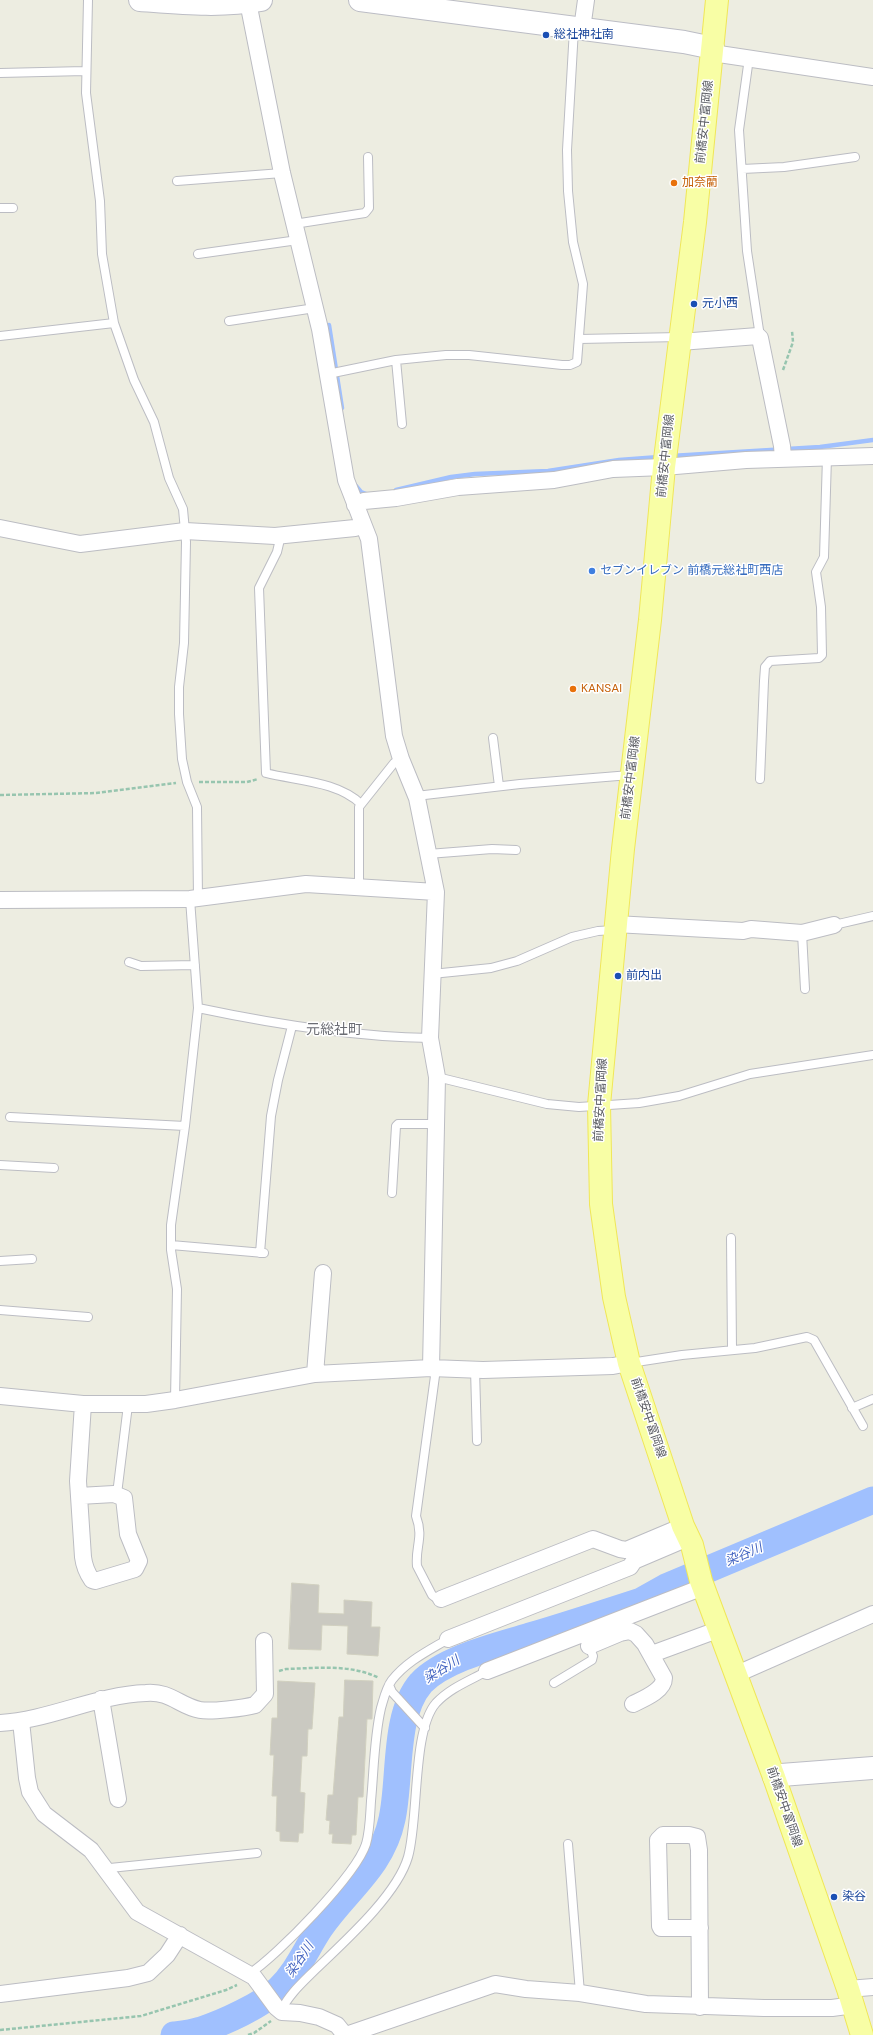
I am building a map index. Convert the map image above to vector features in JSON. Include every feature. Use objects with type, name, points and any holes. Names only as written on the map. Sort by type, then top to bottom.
[{"type":"main road","name":"前橋安中富岡線","points":[[717,0],[714,48],[709,77],[695,222],[664,467],[650,620],[631,775],[615,927],[599,1105],[599,1160],[604,1230],[614,1297],[629,1363],[688,1536],[702,1584],[737,1674],[774,1777],[851,1997],[862,2035]]},
{"type":"street","points":[[140,0],[208,5],[231,5],[255,1],[282,173],[315,308],[346,480],[363,525],[370,539],[392,722],[401,760],[416,796],[436,892],[430,1038],[437,1077],[431,1368]]},
{"type":"street","points":[[360,0],[684,42],[714,48],[719,54],[873,77]]},
{"type":"street","points":[[578,29],[586,0]]},
{"type":"street","points":[[680,339],[758,336],[760,338],[772,393],[783,458]]},
{"type":"street","points":[[355,505],[364,502],[458,487],[554,480],[613,469],[664,467],[783,458],[873,456]]},
{"type":"street","points":[[0,528],[80,544],[185,531],[281,535],[355,528],[363,525]]},
{"type":"street","points":[[0,900],[194,899],[306,884],[359,886],[436,892]]},
{"type":"street","points":[[615,927],[742,931],[751,929],[802,933],[834,925]]},
{"type":"street","points":[[315,1374],[323,1273]]},
{"type":"street","points":[[0,1396],[83,1404],[128,1404],[175,1400],[315,1374],[431,1368],[475,1369],[613,1366],[629,1363]]},
{"type":"street","points":[[79,1496],[117,1494],[124,1498],[126,1502],[128,1534],[137,1553],[138,1566],[130,1572],[95,1581],[89,1576],[84,1563],[79,1496],[83,1404]]},
{"type":"street","points":[[441,1599],[593,1539],[626,1550],[688,1536]]},
{"type":"street","points":[[448,1639],[630,1567],[634,1561],[688,1536]]},
{"type":"street","points":[[487,1671],[702,1584]]},
{"type":"street","points":[[737,1674],[873,1614]]},
{"type":"street","points":[[652,1654],[720,1629]]},
{"type":"street","points":[[588,1646],[620,1633],[630,1631],[640,1638],[652,1654],[664,1682],[657,1690],[634,1704]]},
{"type":"street","points":[[0,1723],[21,1721],[120,1695],[155,1692],[166,1694],[200,1710],[251,1706],[258,1703],[264,1697],[264,1641]]},
{"type":"street","points":[[101,1700],[118,1799]]},
{"type":"street","points":[[21,1721],[27,1778],[30,1792],[44,1814],[91,1850],[137,1912],[180,1934],[251,1975],[280,2010],[319,2017],[337,2025],[346,2035],[495,1984],[526,1989],[580,1993],[646,2004],[700,2007],[832,2008],[873,1987]]},
{"type":"street","points":[[774,1777],[781,1775],[873,1768]]},
{"type":"street","points":[[700,1928],[661,1928],[660,1926],[658,1840],[663,1835],[689,1835],[696,1837],[698,1840],[700,1928],[700,2007]]},
{"type":"street","points":[[0,1994],[144,1975],[167,1955],[180,1934]]},
{"type":"lane","points":[[88,0],[85,71],[86,93],[100,201],[102,254],[114,323],[134,380],[154,422],[169,478],[184,509],[184,644],[179,687],[179,714],[180,746],[187,782],[197,807],[194,899],[195,965],[198,1008],[171,1225],[171,1245],[178,1289],[175,1400]]},
{"type":"lane","points":[[328,374],[396,360],[425,356],[460,355],[570,366],[577,362],[583,284],[573,242],[568,191],[567,150],[578,29]]},
{"type":"lane","points":[[749,58],[740,114],[747,250],[759,330],[758,336]]},
{"type":"lane","points":[[0,73],[85,71]]},
{"type":"lane","points":[[294,224],[365,213],[369,208],[368,157]]},
{"type":"lane","points":[[742,169],[784,167],[855,157]]},
{"type":"lane","points":[[177,181],[282,173]]},
{"type":"lane","points":[[0,208],[13,208]]},
{"type":"lane","points":[[198,254],[298,240]]},
{"type":"lane","points":[[229,321],[315,308]]},
{"type":"lane","points":[[0,336],[114,323]]},
{"type":"lane","points":[[579,339],[680,339]]},
{"type":"lane","points":[[396,360],[402,424]]},
{"type":"lane","points":[[760,779],[764,681],[767,664],[770,660],[819,658],[822,655],[821,607],[816,572],[824,558],[827,457]]},
{"type":"lane","points":[[281,535],[277,552],[259,588],[266,773],[319,782],[356,799],[361,804]]},
{"type":"lane","points":[[492,738],[499,786]]},
{"type":"lane","points":[[359,886],[361,804],[394,763],[401,760]]},
{"type":"lane","points":[[416,796],[499,786],[631,775]]},
{"type":"lane","points":[[428,854],[492,849],[516,850]]},
{"type":"lane","points":[[834,925],[873,916]]},
{"type":"lane","points":[[432,974],[491,968],[517,961],[572,938],[615,927]]},
{"type":"lane","points":[[802,933],[805,989]]},
{"type":"lane","points":[[129,962],[141,966],[195,965]]},
{"type":"lane","points":[[198,1008],[268,1023],[399,1038],[430,1038]]},
{"type":"lane","points":[[171,1245],[262,1253],[271,1116],[278,1080],[292,1026]]},
{"type":"lane","points":[[437,1077],[547,1104],[579,1107],[646,1102],[679,1096],[750,1074],[873,1055]]},
{"type":"lane","points":[[10,1117],[184,1126]]},
{"type":"lane","points":[[392,1193],[396,1126],[398,1124],[436,1124]]},
{"type":"lane","points":[[0,1165],[54,1168]]},
{"type":"lane","points":[[731,1238],[732,1350]]},
{"type":"lane","points":[[0,1261],[32,1259]]},
{"type":"lane","points":[[0,1310],[88,1317]]},
{"type":"lane","points":[[629,1363],[682,1355],[754,1348],[807,1337],[811,1338],[814,1340],[863,1426]]},
{"type":"lane","points":[[431,1368],[435,1376],[416,1516],[421,1536],[416,1562],[432,1595],[441,1599]]},
{"type":"lane","points":[[475,1369],[477,1441]]},
{"type":"lane","points":[[852,1408],[873,1399]]},
{"type":"lane","points":[[117,1494],[128,1404]]},
{"type":"lane","points":[[251,1975],[303,1924],[347,1876],[365,1846],[369,1825],[376,1740],[380,1714],[390,1688],[401,1669],[412,1660],[448,1639]]},
{"type":"lane","points":[[554,1683],[592,1660],[593,1656],[588,1646]]},
{"type":"lane","points":[[280,2010],[291,1994],[364,1923],[396,1881],[408,1857],[415,1821],[423,1727],[432,1710],[443,1696],[449,1691],[487,1671]]},
{"type":"lane","points":[[390,1688],[423,1727]]},
{"type":"lane","points":[[568,1844],[580,1993]]},
{"type":"lane","points":[[106,1870],[110,1868],[257,1853]]},
{"type":"path","points":[[772,393],[776,390],[792,346],[792,330]]},
{"type":"path","points":[[0,795],[96,793],[187,782],[246,782],[255,781],[266,773]]},
{"type":"path","points":[[264,1673],[286,1668],[342,1668],[368,1673],[390,1688]]},
{"type":"path","points":[[0,2030],[141,2016],[226,1990],[244,1981],[251,1975]]},
{"type":"path","points":[[248,2035],[254,2033],[280,2010]]},
{"type":"building","points":[[292,1583],[319,1585],[318,1613],[344,1614],[344,1600],[372,1602],[371,1627],[380,1627],[378,1656],[347,1654],[348,1626],[322,1625],[321,1650],[289,1649]]},
{"type":"building","points":[[345,1680],[373,1681],[372,1719],[367,1719],[363,1797],[358,1797],[356,1835],[352,1835],[351,1844],[332,1843],[333,1834],[329,1834],[330,1821],[326,1820],[328,1795],[333,1795],[339,1717],[343,1717]]},
{"type":"building","points":[[278,1681],[315,1683],[312,1729],[308,1729],[307,1756],[302,1756],[300,1792],[305,1793],[303,1833],[299,1833],[298,1842],[280,1841],[280,1832],[276,1831],[277,1796],[272,1796],[274,1755],[270,1755],[272,1718],[277,1718]]},
{"type":"waterway","points":[[329,325],[342,408]]},
{"type":"waterway","points":[[671,456],[820,447],[873,440]]},
{"type":"waterway","points":[[396,490],[451,477],[475,474],[548,471],[619,460],[659,457]]},
{"type":"waterway","points":[[356,486],[361,492],[369,495]]},
{"type":"waterway","name":"染谷川","points":[[174,2035],[198,2031],[231,2018],[263,2001],[279,1989],[296,1968],[330,1914],[372,1865],[387,1836],[392,1819],[395,1803],[399,1748],[406,1712],[412,1696],[421,1683],[431,1674],[472,1654],[641,1601],[666,1587],[873,1500]]},
{"type":"place","name":"総社神社南","points":[[546,35]]},
{"type":"place","name":"加奈藺","points":[[674,183]]},
{"type":"place","name":"元小西","points":[[694,304]]},
{"type":"place","name":"セブンイレブン 前橋元総社町西店","points":[[592,571]]},
{"type":"place","name":"KANSAI","points":[[573,689]]},
{"type":"place","name":"前内出","points":[[618,976]]},
{"type":"place","name":"染谷","points":[[834,1897]]},
{"type":"district","name":"元総社町","points":[[334,1030]]}]
